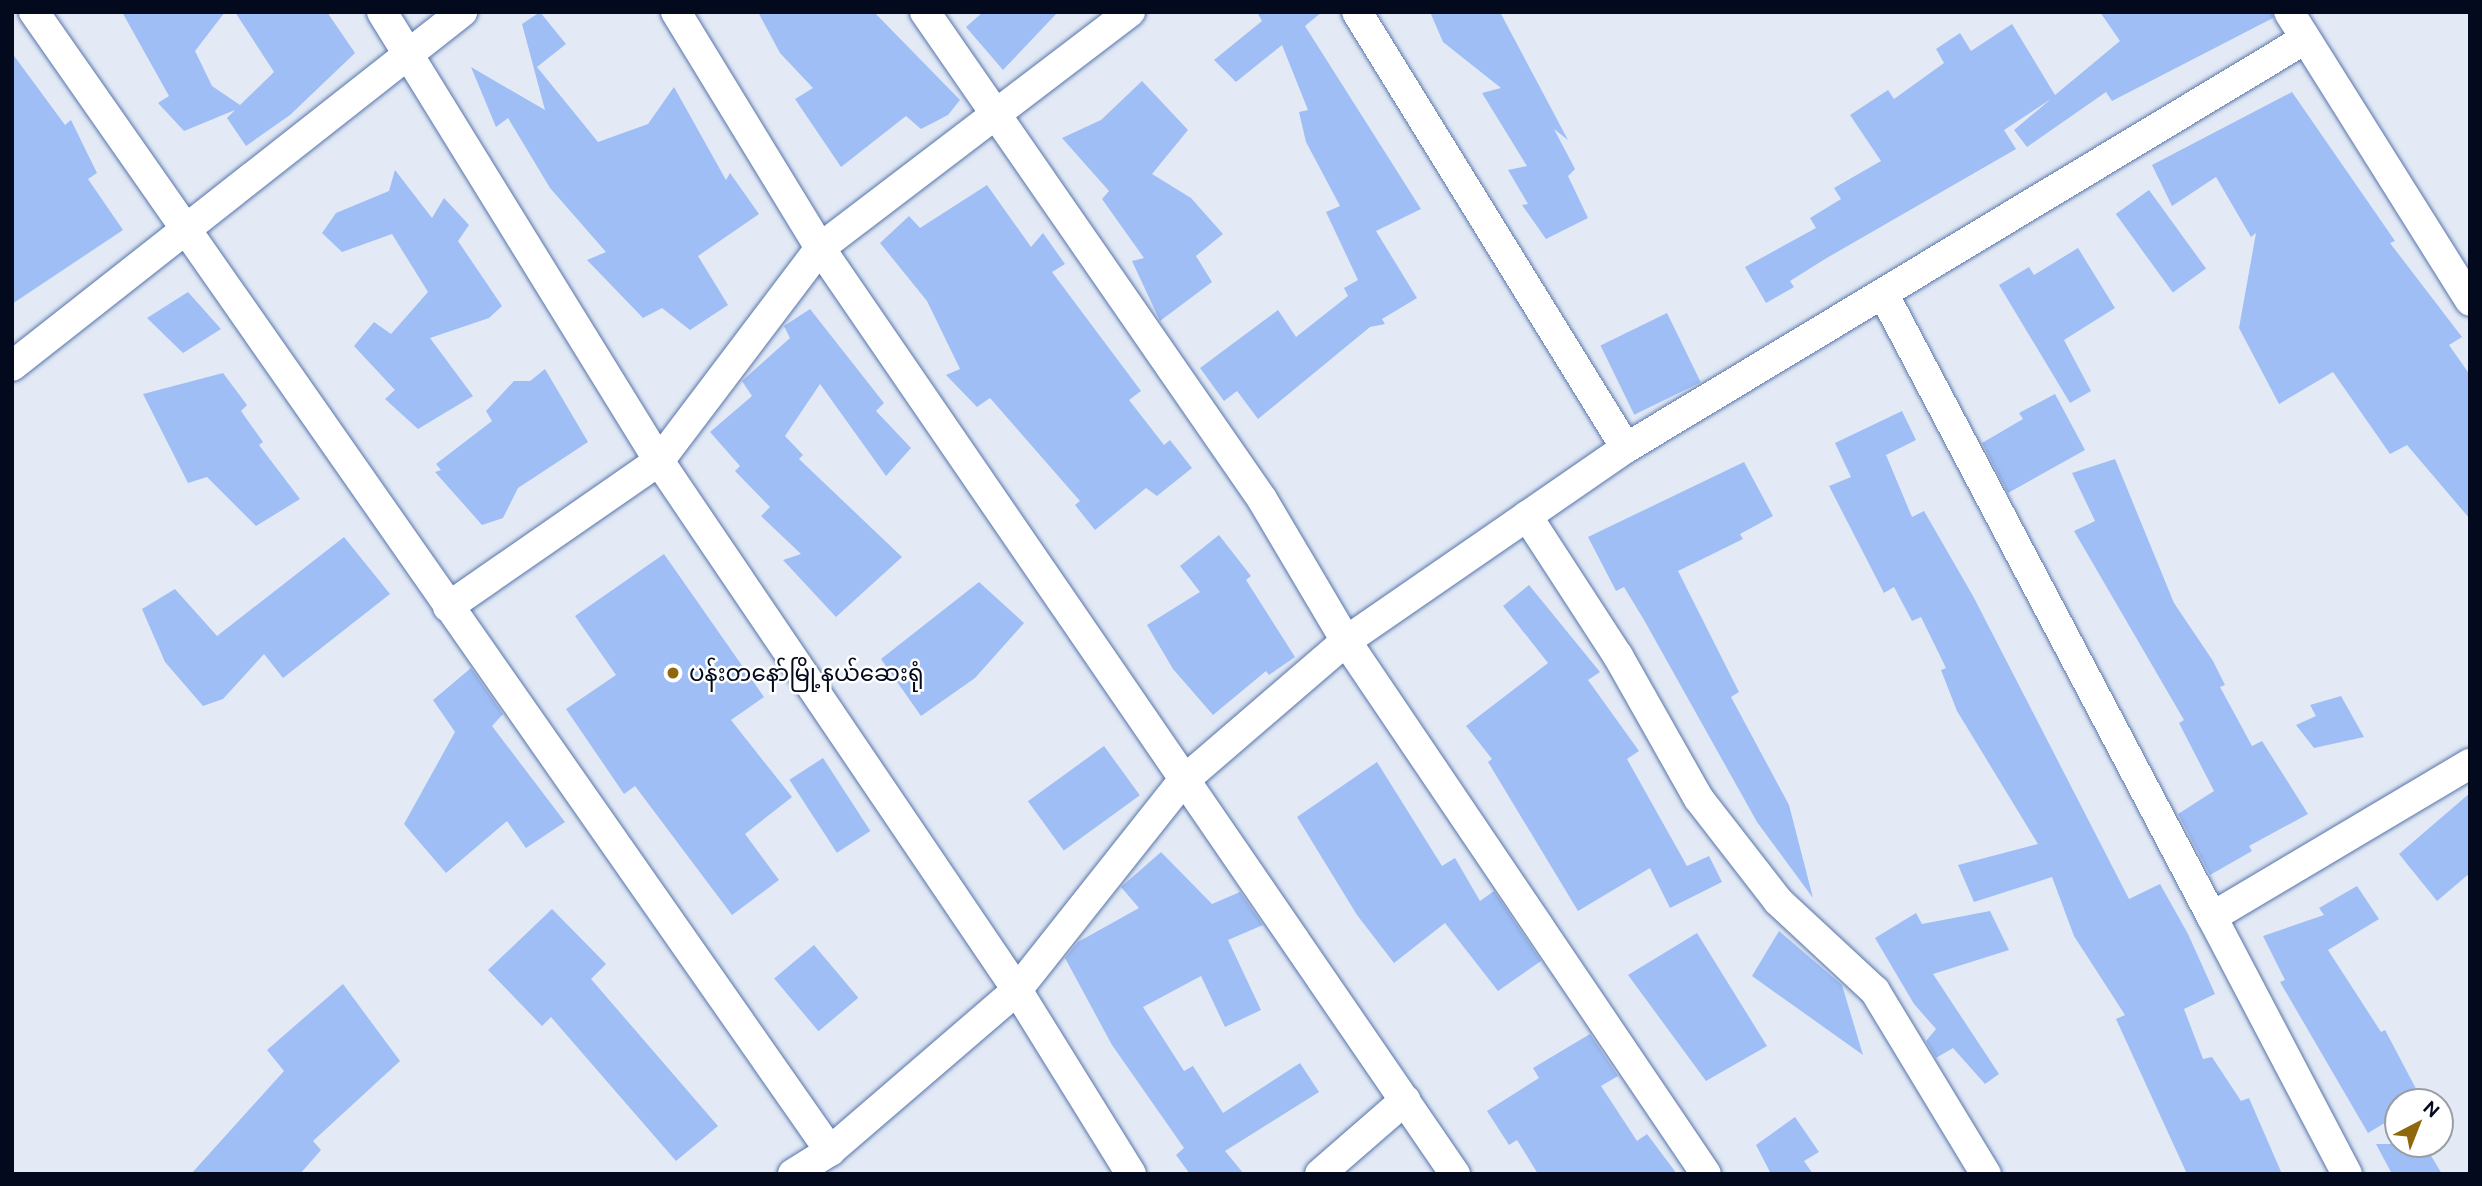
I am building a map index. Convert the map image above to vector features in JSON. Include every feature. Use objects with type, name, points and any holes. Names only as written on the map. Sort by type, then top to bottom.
[{"type":"street","points":[[34,12],[830,1152]]},
{"type":"street","points":[[382,12],[659,461],[1017,990],[1131,1174]]},
{"type":"street","points":[[12,366],[462,12]]},
{"type":"street","points":[[676,12],[820,248],[1182,782],[1455,1174]]},
{"type":"street","points":[[925,12],[998,112],[1262,499],[1346,641],[1706,1174]]},
{"type":"street","points":[[448,607],[659,461],[820,248],[1130,12]]},
{"type":"street","points":[[1357,12],[1626,448]]},
{"type":"street","points":[[2289,12],[2470,301]]},
{"type":"street","points":[[793,1174],[830,1152],[1017,990],[1182,782],[1346,641],[1626,448],[2305,39]]},
{"type":"street","points":[[1884,295],[2347,1174]]},
{"type":"street","points":[[1527,516],[1618,656],[1699,799],[1778,901],[1875,991],[1986,1174]]},
{"type":"street","points":[[2213,917],[2470,764]]},
{"type":"street","points":[[1320,1174],[1405,1100]]},
{"type":"building","points":[[122,12],[225,12],[195,51],[212,86],[240,105],[274,72],[235,12],[327,12],[355,53],[290,115],[246,146],[227,118],[235,110],[184,131],[158,103],[169,96]]},
{"type":"building","points":[[540,12],[566,44],[537,67],[598,142],[648,124],[674,87],[726,180],[730,173],[759,214],[698,256],[728,305],[690,330],[662,308],[643,318],[587,260],[606,252],[550,188],[508,118],[496,127],[471,67],[545,110],[522,24]]},
{"type":"building","points":[[758,12],[874,12],[960,100],[948,115],[921,129],[906,116],[841,167],[795,99],[813,88],[780,53]]},
{"type":"building","points":[[983,12],[1058,12],[1003,70],[966,27]]},
{"type":"building","points":[[1257,12],[1322,12],[1305,26],[1421,209],[1376,231],[1417,298],[1382,319],[1385,324],[1370,327],[1258,419],[1237,391],[1224,401],[1200,368],[1278,310],[1296,337],[1348,296],[1344,288],[1358,280],[1326,212],[1340,206],[1306,142],[1299,112],[1308,110],[1282,45],[1236,82],[1214,60],[1262,21]]},
{"type":"building","points":[[1430,12],[1500,12],[1568,140],[1554,129],[1575,169],[1568,176],[1588,218],[1546,239],[1522,205],[1528,204],[1508,170],[1527,166],[1482,93],[1501,88],[1443,42]]},
{"type":"building","points":[[2100,12],[2272,12],[2273,18],[2112,101],[2106,92],[2027,147],[2014,130],[2051,99],[2004,130],[2016,149],[1825,259],[1790,281],[1794,287],[1766,303],[1745,267],[1816,228],[1810,218],[1841,199],[1834,188],[1881,161],[1850,115],[1888,90],[1894,99],[1944,63],[1936,49],[1960,33],[1971,51],[2012,24],[2055,95],[2120,41]]},
{"type":"building","points":[[12,53],[65,125],[71,120],[97,173],[88,179],[123,230],[12,304]]},
{"type":"building","points":[[1142,81],[1188,130],[1152,174],[1191,198],[1223,234],[1196,256],[1212,282],[1160,321],[1132,261],[1144,258],[1102,199],[1109,191],[1062,138],[1101,120]]},
{"type":"building","points":[[2292,92],[2395,241],[2390,243],[2462,337],[2449,345],[2470,375],[2470,519],[2407,445],[2390,454],[2333,372],[2279,404],[2239,328],[2256,233],[2251,237],[2216,177],[2172,206],[2152,165]]},
{"type":"building","points":[[395,170],[432,218],[444,198],[469,225],[458,241],[502,306],[489,318],[430,338],[473,396],[418,429],[385,399],[395,390],[354,346],[374,322],[391,334],[428,292],[392,234],[342,252],[322,233],[336,213],[389,191]]},
{"type":"building","points":[[987,185],[1031,247],[1043,233],[1065,264],[1052,272],[1141,391],[1129,400],[1164,445],[1170,440],[1192,468],[1157,496],[1146,488],[1095,530],[1075,505],[1080,501],[990,398],[977,407],[946,375],[960,369],[927,301],[880,243],[909,216],[920,228]]},
{"type":"building","points":[[2149,190],[2206,268],[2173,293],[2116,214]]},
{"type":"building","points":[[2078,248],[2115,308],[2064,340],[2091,391],[2070,403],[1999,285],[2029,267],[2034,275]]},
{"type":"building","points":[[188,292],[221,329],[183,353],[147,318]]},
{"type":"building","points":[[810,309],[884,403],[876,411],[911,448],[886,476],[820,384],[785,436],[803,455],[799,459],[902,557],[836,617],[783,560],[801,554],[761,516],[770,507],[735,471],[740,466],[710,432],[752,396],[742,381],[790,338],[784,326]]},
{"type":"building","points":[[1667,313],[1701,382],[1634,415],[1600,345]]},
{"type":"building","points":[[545,369],[588,442],[518,488],[503,518],[482,525],[435,472],[441,470],[436,464],[492,421],[486,411],[514,381],[530,381]]},
{"type":"building","points":[[223,373],[247,405],[241,411],[263,442],[259,445],[300,499],[256,526],[207,477],[188,483],[143,394]]},
{"type":"building","points":[[2055,394],[2085,450],[2008,493],[1982,443],[2023,419],[2019,413]]},
{"type":"building","points":[[1902,411],[1916,440],[1886,455],[1912,517],[1924,511],[1973,596],[2129,899],[2160,884],[2188,934],[2215,994],[2184,1009],[2203,1059],[2212,1057],[2241,1101],[2249,1098],[2282,1174],[2187,1174],[2116,1019],[2125,1015],[2074,936],[2052,877],[1974,902],[1958,865],[2038,844],[1957,711],[1941,670],[1946,668],[1921,617],[1912,621],[1894,587],[1884,593],[1829,486],[1851,477],[1835,443]]},
{"type":"building","points":[[2115,459],[2174,603],[2213,661],[2225,685],[2220,687],[2252,746],[2262,741],[2308,814],[2249,846],[2252,851],[2210,875],[2178,814],[2214,791],[2179,723],[2184,720],[2074,531],[2095,521],[2072,473]]},
{"type":"building","points":[[1744,462],[1773,516],[1740,534],[1743,539],[1678,571],[1739,692],[1731,697],[1789,805],[1813,898],[1757,822],[1644,620],[1624,587],[1616,591],[1588,537]]},
{"type":"building","points":[[1219,535],[1251,576],[1246,580],[1295,657],[1269,675],[1266,671],[1213,715],[1173,669],[1147,625],[1200,592],[1180,566]]},
{"type":"building","points":[[344,537],[390,594],[283,678],[264,654],[223,699],[203,706],[165,662],[142,609],[175,589],[217,636]]},
{"type":"building","points":[[664,554],[764,697],[731,720],[792,797],[745,834],[779,880],[732,915],[635,786],[624,794],[566,709],[616,675],[575,616]]},
{"type":"building","points":[[979,582],[1024,623],[975,678],[921,716],[881,659]]},
{"type":"building","points":[[1529,585],[1600,672],[1588,680],[1639,751],[1627,759],[1687,866],[1709,856],[1722,882],[1670,908],[1650,868],[1578,911],[1488,762],[1492,759],[1466,726],[1548,663],[1503,606]]},
{"type":"building","points":[[471,668],[503,714],[492,726],[565,822],[526,848],[507,821],[446,873],[404,824],[455,732],[433,700]]},
{"type":"building","points":[[2341,696],[2364,737],[2314,748],[2296,725],[2316,716],[2310,705]]},
{"type":"building","points":[[1104,746],[1140,795],[1064,851],[1028,801]]},
{"type":"building","points":[[823,758],[870,831],[837,853],[789,780]]},
{"type":"building","points":[[1377,762],[1442,866],[1455,858],[1480,901],[1494,891],[1541,961],[1498,991],[1445,923],[1394,963],[1357,915],[1297,817]]},
{"type":"building","points":[[2470,793],[2470,873],[2437,901],[2399,854]]},
{"type":"building","points":[[1161,852],[1212,904],[1240,892],[1263,925],[1228,940],[1261,1010],[1225,1027],[1201,976],[1143,1007],[1184,1071],[1193,1066],[1223,1113],[1300,1063],[1319,1092],[1225,1151],[1244,1174],[1190,1174],[1176,1155],[1184,1148],[1112,1045],[1065,958],[1078,942],[1139,908],[1121,887]]},
{"type":"building","points":[[2357,886],[2379,919],[2328,950],[2381,1032],[2385,1030],[2416,1088],[2384,1088],[2384,1123],[2368,1133],[2280,982],[2285,980],[2263,936],[2324,915],[2319,908]]},
{"type":"building","points":[[552,909],[606,964],[591,979],[718,1126],[676,1161],[551,1017],[542,1026],[488,970]]},
{"type":"building","points":[[1990,911],[2009,950],[1933,974],[1999,1074],[1985,1084],[1953,1048],[1936,1058],[1926,1041],[1936,1029],[1914,1004],[1875,938],[1916,913],[1922,924]]},
{"type":"building","points":[[1779,931],[1842,985],[1863,1055],[1752,976]]},
{"type":"building","points":[[1697,933],[1767,1046],[1706,1081],[1628,975]]},
{"type":"building","points":[[814,945],[858,998],[819,1031],[774,978]]},
{"type":"building","points":[[343,984],[400,1061],[313,1141],[321,1150],[300,1174],[191,1174],[284,1071],[267,1050]]},
{"type":"building","points":[[1590,1034],[1618,1076],[1601,1086],[1637,1141],[1647,1134],[1677,1174],[1538,1174],[1517,1140],[1509,1145],[1487,1111],[1539,1078],[1533,1068]]},
{"type":"building","points":[[1795,1117],[1819,1152],[1804,1161],[1813,1174],[1771,1174],[1756,1145]]},
{"type":"building","points":[[2376,1144],[2384,1144],[2384,1158],[2432,1158],[2442,1174],[2392,1174]]},
{"type":"place","name":"ပန်းတနော်မြို့နယ်ဆေးရုံ","points":[[673,673]]}]
